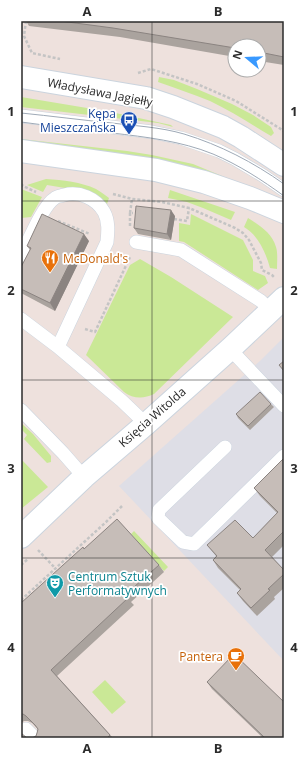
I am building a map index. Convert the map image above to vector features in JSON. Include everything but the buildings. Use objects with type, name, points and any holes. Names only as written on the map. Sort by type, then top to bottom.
[{"type":"main road","name":"Władysława Jagiełły","points":[[21,77],[146,98],[173,107],[223,127],[284,166]]},
{"type":"main road","points":[[21,151],[156,170],[204,182],[284,212]]},
{"type":"main road","name":"Księcia Witolda","points":[[29,543],[84,477],[146,424],[230,348],[277,296]]},
{"type":"lane","points":[[21,116],[152,132],[181,138],[219,151],[235,159],[284,190]]},
{"type":"lane","points":[[21,256],[42,214],[56,197],[68,194],[76,194],[87,197],[96,203],[104,212],[108,227],[107,242],[58,347]]},
{"type":"lane","points":[[136,242],[181,250],[261,301],[277,296]]},
{"type":"lane","points":[[21,319],[58,347],[122,401],[146,424]]},
{"type":"lane","points":[[230,348],[284,406]]},
{"type":"lane","points":[[21,410],[84,477]]},
{"type":"lane","points":[[225,447],[159,510],[158,518],[183,542],[194,544],[284,456]]},
{"type":"lane","points":[[21,734],[26,729],[35,738]]},
{"type":"path","points":[[24,36],[26,21]]},
{"type":"path","points":[[107,191],[114,195],[132,199],[162,202],[189,208],[235,228],[243,233],[249,240],[261,263],[262,270],[272,275],[277,296]]},
{"type":"path","points":[[69,325],[95,332],[128,263],[136,242],[130,230],[132,199]]},
{"type":"path","points":[[174,219],[187,221],[189,208]]},
{"type":"path","points":[[21,600],[124,505]]},
{"type":"path","points":[[29,543],[55,568]]},
{"type":"shaded area","points":[[284,337],[284,661],[119,486],[261,360]]},
{"type":"green space","points":[[159,77],[174,80],[232,104],[271,127],[274,133],[271,136],[210,101],[158,82]]},
{"type":"green space","points":[[21,97],[111,112],[171,125],[173,127],[158,123],[21,107]]},
{"type":"green space","points":[[21,139],[152,155],[193,164],[222,176],[224,179],[163,161],[132,155],[21,143]]},
{"type":"green space","points":[[46,179],[72,182],[96,189],[109,198],[107,204],[89,192],[47,185],[43,192],[27,185]]},
{"type":"green space","points":[[21,189],[42,197],[31,217],[21,218]]},
{"type":"green space","points":[[170,190],[235,212],[231,220],[187,202],[168,198]]},
{"type":"green space","points":[[191,214],[243,240],[253,260],[253,271],[265,276],[268,283],[258,290],[184,242],[179,241],[179,223],[190,225]]},
{"type":"green space","points":[[248,218],[265,230],[274,242],[277,252],[277,269],[270,268],[261,245],[249,230],[244,227]]},
{"type":"green space","points":[[140,259],[233,317],[154,394],[139,398],[124,392],[86,355],[130,265]]},
{"type":"green space","points":[[21,423],[33,434],[51,456],[51,462],[47,463],[24,439],[27,435],[22,430],[21,431]]},
{"type":"green space","points":[[21,459],[48,487],[21,509]]},
{"type":"green space","points":[[134,531],[168,567],[164,571],[131,534]]},
{"type":"green space","points":[[105,680],[126,702],[112,714],[92,692]]},
{"type":"tram line","points":[[21,113],[148,127],[184,134],[210,143],[236,155],[260,168],[284,184]]},
{"type":"tram line","points":[[21,122],[138,136],[188,146],[213,154],[232,163],[284,196]]},
{"type":"place","name":"Kępa Mieszczańska","points":[[129,135]]},
{"type":"place","name":"McDonald's","points":[[50,273]]},
{"type":"place","name":"Centrum Sztuk Performatywnych","points":[[55,598]]},
{"type":"place","name":"Pantera","points":[[236,671]]}]
